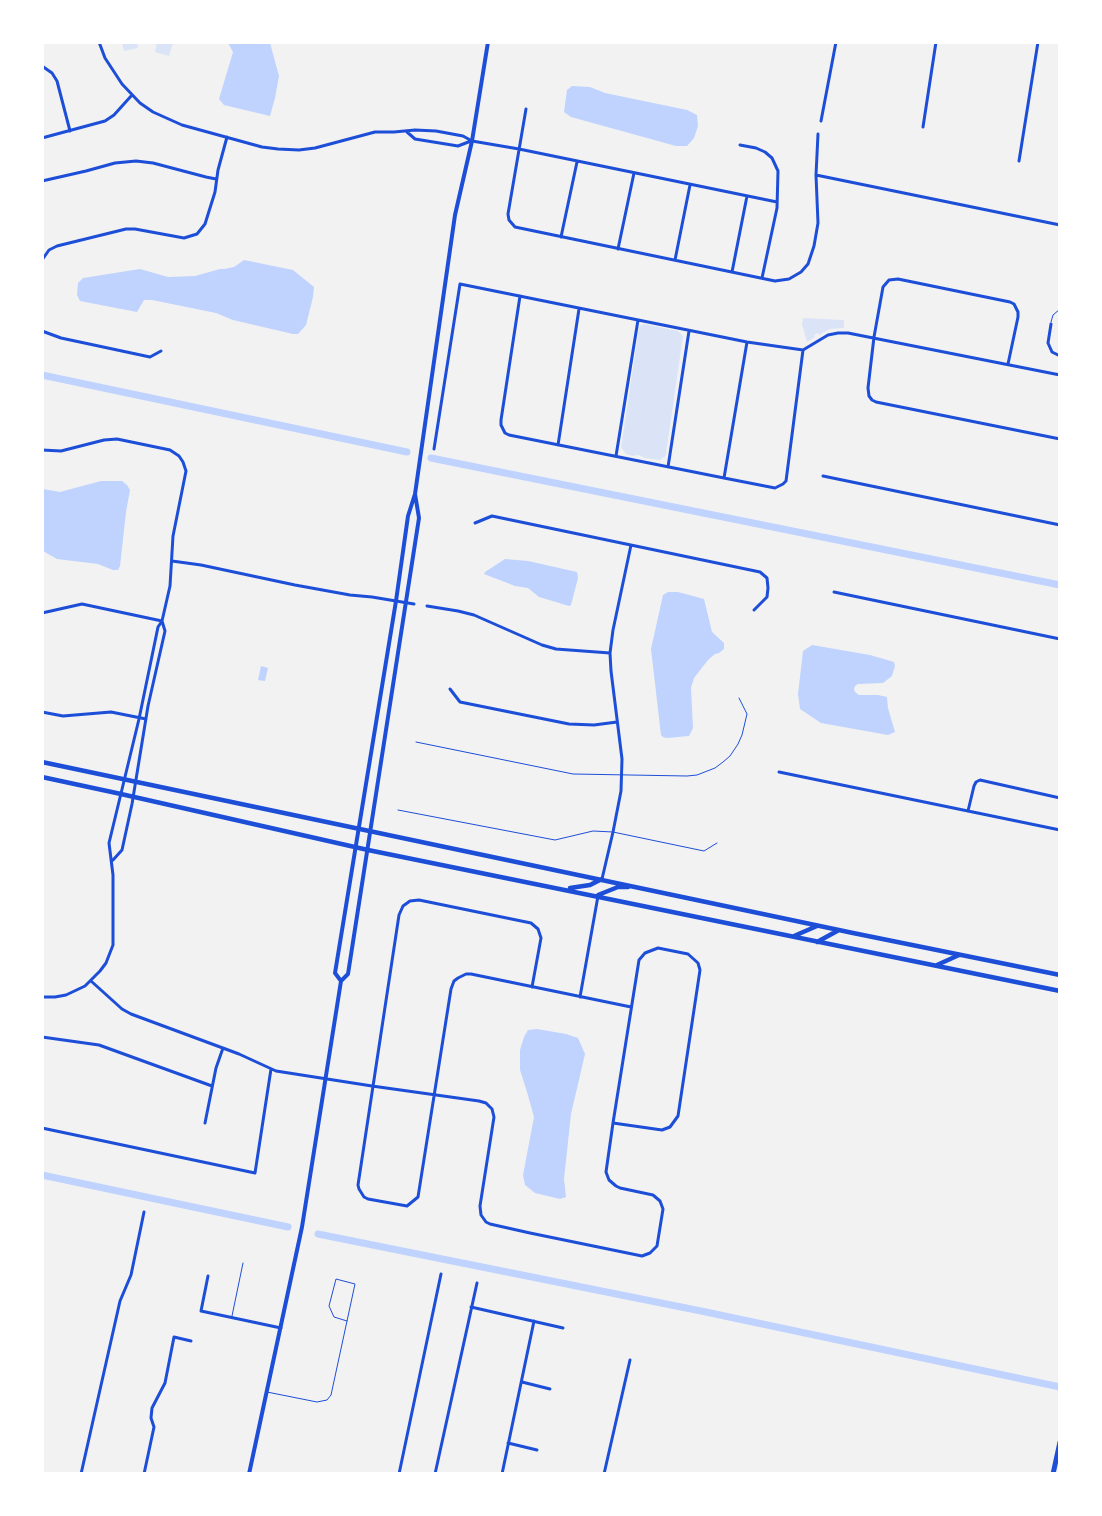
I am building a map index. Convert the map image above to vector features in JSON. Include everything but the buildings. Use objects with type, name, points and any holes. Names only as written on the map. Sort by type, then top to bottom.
[{"type":"main road","points":[[42,762],[1060,975]]},
{"type":"main road","points":[[42,777],[368,850],[1060,991]]},
{"type":"main road","points":[[561,888],[590,886],[602,879]]},
{"type":"main road","points":[[598,896],[618,887],[637,886]]},
{"type":"main road","points":[[793,937],[818,925]]},
{"type":"main road","points":[[817,942],[840,930]]},
{"type":"main road","points":[[936,966],[960,954]]},
{"type":"main road","points":[[1053,1474],[1060,1442]]},
{"type":"street","points":[[99,42],[105,58],[113,71],[132,95],[153,112],[182,125],[269,148],[299,150],[315,148],[375,132],[436,131],[463,136],[472,141],[519,148],[577,162],[777,202]]},
{"type":"street","points":[[341,981],[335,973],[396,601],[408,516],[416,494],[455,215],[472,141],[488,42]]},
{"type":"street","points":[[821,120],[836,42]]},
{"type":"street","points":[[923,128],[936,42]]},
{"type":"street","points":[[1018,161],[1038,42]]},
{"type":"street","points":[[42,66],[52,73],[57,81],[70,131]]},
{"type":"street","points":[[42,138],[105,121],[114,115],[132,95]]},
{"type":"street","points":[[526,108],[508,214],[509,220],[515,227],[775,280],[789,279],[801,272],[808,264],[816,237],[818,223],[816,175],[818,134]]},
{"type":"street","points":[[407,131],[415,139],[458,146],[472,141]]},
{"type":"street","points":[[42,260],[50,250],[57,246],[126,229],[179,237],[192,236],[200,231],[206,224],[215,192],[216,179],[226,137]]},
{"type":"street","points":[[740,145],[761,149],[772,158],[778,171],[777,202],[762,278]]},
{"type":"street","points":[[42,181],[114,163],[136,161],[153,163],[216,179]]},
{"type":"street","points":[[561,237],[577,162]]},
{"type":"street","points":[[618,249],[634,173]]},
{"type":"street","points":[[816,175],[1060,225]]},
{"type":"street","points":[[675,260],[690,185]]},
{"type":"street","points":[[732,272],[747,196]]},
{"type":"street","points":[[1008,364],[1018,317],[1017,308],[1014,304],[894,279],[883,287],[874,337],[868,388],[869,396],[876,402],[1060,439]]},
{"type":"street","points":[[434,448],[460,284],[747,342],[803,350],[823,337],[838,333],[848,333],[1060,375]]},
{"type":"street","points":[[520,296],[501,420],[502,429],[509,435],[775,488],[783,484],[787,476],[803,350]]},
{"type":"street","points":[[558,445],[579,309]]},
{"type":"street","points":[[616,456],[638,320]]},
{"type":"street","points":[[1051,324],[1048,343],[1052,352],[1060,356]]},
{"type":"street","points":[[42,331],[61,338],[150,357],[161,351]]},
{"type":"street","points":[[668,467],[689,331]]},
{"type":"street","points":[[724,478],[747,342]]},
{"type":"street","points":[[42,450],[72,450],[111,439],[170,450],[179,456],[186,471],[176,522],[170,586],[162,621],[158,627],[110,844],[114,904],[113,945],[106,963],[85,986],[66,995],[42,997]]},
{"type":"street","points":[[823,476],[1060,525]]},
{"type":"street","points":[[249,1474],[302,1227],[341,981],[348,974],[419,518],[416,494]]},
{"type":"street","points":[[475,523],[492,516],[760,572],[766,578],[767,597],[754,610]]},
{"type":"street","points":[[602,879],[621,791],[622,775],[610,652],[631,545]]},
{"type":"street","points":[[172,561],[201,565],[340,594],[414,604]]},
{"type":"street","points":[[834,592],[1060,639]]},
{"type":"street","points":[[42,613],[82,604],[162,621]]},
{"type":"street","points":[[427,606],[474,615],[542,645],[556,649],[610,652]]},
{"type":"street","points":[[112,861],[122,850],[146,720],[165,632],[162,621]]},
{"type":"street","points":[[450,689],[460,702],[560,722],[584,725],[617,722]]},
{"type":"street","points":[[42,712],[63,716],[111,712],[146,720]]},
{"type":"street","points":[[779,772],[1060,830]]},
{"type":"street","points":[[968,811],[974,786],[980,780],[1060,798]]},
{"type":"street","points":[[580,997],[598,896]]},
{"type":"street","points":[[532,987],[541,938],[535,926],[527,922],[419,900],[406,903],[400,910],[358,1184],[364,1197],[407,1206],[418,1196],[451,989],[454,981],[462,975],[471,974],[532,987],[580,997],[631,1007]]},
{"type":"street","points":[[91,981],[122,1009],[131,1014],[223,1048],[271,1069],[486,1103],[492,1109],[494,1117],[480,1206],[481,1214],[486,1222],[530,1233],[637,1255],[646,1255],[654,1250],[658,1242],[663,1214],[662,1205],[653,1195],[616,1186],[609,1180],[606,1172],[613,1123],[631,1007],[639,960],[645,953],[658,948],[688,954],[698,963],[700,970],[678,1116],[670,1127],[662,1130],[613,1123]]},
{"type":"street","points":[[42,1037],[99,1045],[212,1086]]},
{"type":"street","points":[[205,1124],[216,1068],[223,1048]]},
{"type":"street","points":[[42,1128],[255,1173],[271,1069]]},
{"type":"street","points":[[81,1474],[120,1301],[131,1275],[144,1212]]},
{"type":"street","points":[[399,1474],[441,1274]]},
{"type":"street","points":[[208,1276],[201,1311],[281,1328]]},
{"type":"street","points":[[435,1474],[476,1283]]},
{"type":"street","points":[[471,1307],[563,1328]]},
{"type":"street","points":[[502,1474],[534,1321]]},
{"type":"street","points":[[144,1474],[154,1428],[151,1418],[152,1408],[165,1383],[174,1337],[191,1341]]},
{"type":"street","points":[[604,1474],[630,1360]]},
{"type":"street","points":[[522,1382],[550,1389]]},
{"type":"street","points":[[508,1443],[537,1450]]},
{"type":"lane","points":[[1051,324],[1053,315],[1060,309]]},
{"type":"lane","points":[[416,742],[573,774],[697,775],[715,768],[730,756],[736,748],[742,735],[747,714],[739,698]]},
{"type":"lane","points":[[398,810],[555,840],[593,831],[613,832],[704,851],[717,843]]},
{"type":"lane","points":[[232,1317],[243,1263]]},
{"type":"lane","points":[[267,1392],[318,1402],[327,1400],[331,1395],[347,1321],[355,1284],[336,1280],[330,1306],[334,1317],[347,1321]]},
{"type":"shaded area","points":[[122,43],[137,43],[138,48],[124,51]]},
{"type":"shaded area","points":[[157,43],[173,43],[169,56],[155,52]]},
{"type":"shaded area","points":[[803,318],[844,320],[844,328],[830,329],[819,335],[818,333],[807,342],[802,324]]},
{"type":"shaded area","points":[[644,324],[678,331],[683,336],[666,454],[660,460],[626,454],[621,447],[639,328]]},
{"type":"water","points":[[228,43],[270,43],[279,76],[270,116],[224,105],[219,99],[233,52]]},
{"type":"water","points":[[572,86],[590,87],[605,93],[687,110],[697,115],[698,126],[694,138],[687,146],[676,146],[571,117],[564,112],[567,90]]},
{"type":"water","points":[[244,260],[293,270],[314,287],[306,325],[298,334],[233,320],[216,313],[152,300],[144,300],[137,312],[80,301],[77,295],[78,283],[83,278],[140,269],[168,277],[195,276],[234,267]]},
{"type":"water","points":[[101,481],[122,481],[130,490],[118,570],[98,564],[57,559],[43,551],[43,489],[60,492]]},
{"type":"water","points":[[505,559],[528,561],[577,572],[578,578],[571,605],[539,597],[528,588],[515,586],[484,574]]},
{"type":"water","points":[[668,592],[678,592],[704,599],[712,632],[724,643],[724,649],[708,660],[694,678],[691,688],[693,728],[689,736],[667,738],[661,735],[651,649],[663,595]]},
{"type":"water","points":[[812,645],[870,655],[894,662],[895,666],[892,676],[883,683],[858,684],[854,689],[859,695],[887,697],[895,732],[888,735],[821,723],[800,709],[798,694],[803,651]]},
{"type":"water","points":[[261,666],[268,668],[265,681],[258,680]]},
{"type":"water","points":[[537,1029],[578,1038],[585,1054],[571,1114],[564,1179],[566,1197],[560,1199],[535,1193],[525,1185],[523,1175],[534,1117],[520,1070],[520,1050],[528,1030]]},
{"type":"waterway","points":[[42,375],[407,452]]},
{"type":"waterway","points":[[431,458],[1060,585]]},
{"type":"waterway","points":[[42,1175],[288,1227]]},
{"type":"waterway","points":[[318,1234],[701,1311],[1060,1387]]}]
